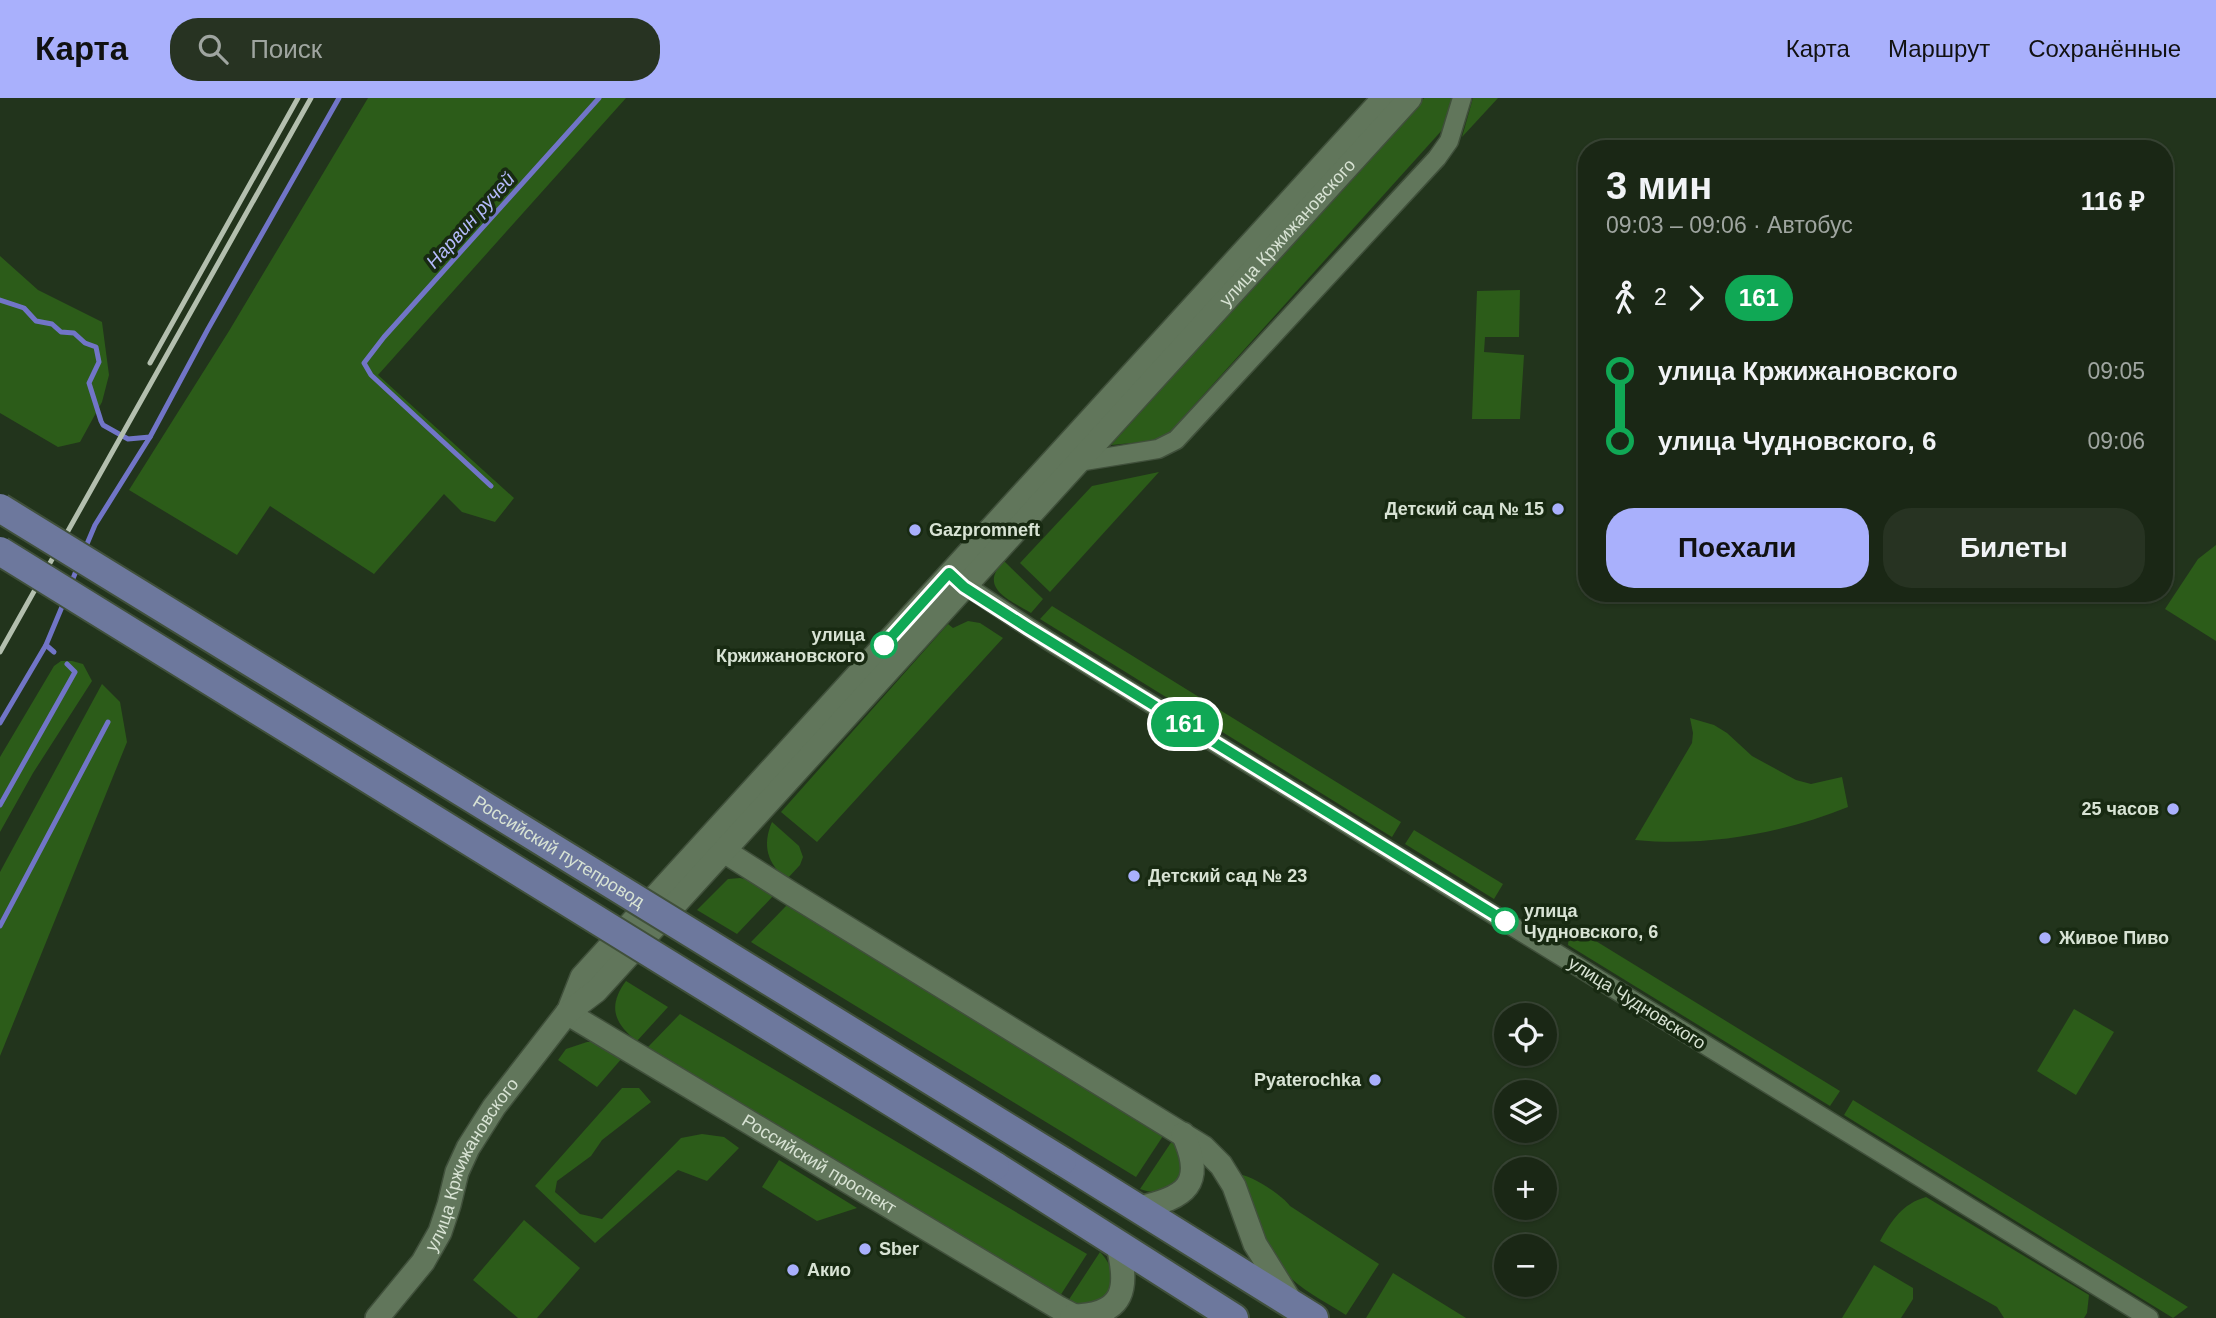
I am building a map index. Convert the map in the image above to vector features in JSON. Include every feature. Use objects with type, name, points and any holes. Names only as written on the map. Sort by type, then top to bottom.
[{"type":"main road","name":"Российский путепровод","points":[[0,508],[1128,1201]]},
{"type":"main road","points":[[0,551],[1107,1236],[1234,1318]]},
{"type":"main road","points":[[1128,1201],[1303,1311]]},
{"type":"street","name":"улица Кржижановского","points":[[377,1318],[423,1262],[440,1232],[457,1172],[474,1138],[494,1107],[568,1013],[596,991],[717,844],[1140,379],[1384,98]]},
{"type":"street","name":"улица Кржижановского","points":[[957,580],[1078,462],[1140,379],[1410,98]]},
{"type":"street","points":[[1078,462],[1158,449],[1176,440],[1437,158],[1449,141],[1462,98]]},
{"type":"street","name":"улица Чудновского","points":[[957,580],[1049,641],[2149,1318]]},
{"type":"street","points":[[717,844],[1203,1147],[1221,1165],[1234,1186],[1255,1244],[1303,1311]]},
{"type":"street","name":"Российский проспект","points":[[568,1013],[1075,1317],[1102,1312],[1113,1306],[1121,1293],[1123,1263],[1107,1236]]},
{"type":"street","points":[[1128,1201],[1163,1203],[1175,1198],[1186,1188],[1192,1176],[1193,1162],[1183,1134]]},
{"type":"green space","points":[[368,98],[626,98],[378,375],[514,498],[495,522],[462,512],[444,494],[374,574],[270,506],[237,555],[129,490],[229,331]]},
{"type":"green space","points":[[1424,98],[1452,98],[1443,129],[1169,433],[1153,441],[1111,445]]},
{"type":"green space","points":[[1473,98],[1498,98],[1462,137]]},
{"type":"green space","points":[[0,256],[38,290],[102,322],[109,375],[102,402],[80,442],[58,447],[0,413]]},
{"type":"green space","points":[[1520,290],[1519,337],[1485,337],[1484,352],[1524,355],[1520,419],[1472,419],[1477,291]]},
{"type":"green space","points":[[1159,472],[1050,592],[1020,563],[1092,486]]},
{"type":"green space","points":[[2216,545],[2216,641],[2165,609],[2170,602],[2173,602],[2173,597],[2198,559]]},
{"type":"green space","points":[[1004,561],[1043,599],[1031,613],[1006,598],[995,586],[997,570]]},
{"type":"green space","points":[[1052,606],[1401,822],[1392,837],[1040,619]]},
{"type":"green space","points":[[968,621],[980,623],[1003,638],[817,842],[781,812],[948,624],[953,628]]},
{"type":"green space","points":[[61,661],[83,664],[92,681],[33,773],[0,832],[0,757],[54,666]]},
{"type":"green space","points":[[102,684],[120,702],[127,742],[0,1056],[0,872]]},
{"type":"green space","points":[[1690,718],[1714,725],[1752,756],[1796,780],[1811,784],[1842,777],[1848,807],[1797,825],[1743,836],[1689,842],[1635,840],[1692,743]]},
{"type":"green space","points":[[772,822],[799,846],[803,857],[800,865],[787,879],[775,867],[768,854],[767,838]]},
{"type":"green space","points":[[1414,830],[1503,884],[1494,899],[1405,844]]},
{"type":"green space","points":[[728,879],[753,881],[775,894],[737,934],[697,910]]},
{"type":"green space","points":[[787,905],[1163,1136],[1136,1177],[751,942]]},
{"type":"green space","points":[[1573,927],[1840,1091],[1830,1106],[1568,945]]},
{"type":"green space","points":[[626,981],[668,1007],[637,1041],[623,1027],[616,1013],[617,998]]},
{"type":"green space","points":[[2074,1009],[2114,1032],[2076,1095],[2037,1071]]},
{"type":"green space","points":[[680,1014],[1087,1254],[1060,1296],[648,1047]]},
{"type":"green space","points":[[587,1042],[597,1042],[623,1057],[597,1087],[558,1060],[566,1049]]},
{"type":"green space","points":[[622,1088],[639,1088],[651,1102],[602,1140],[591,1156],[557,1181],[555,1192],[580,1214],[602,1219],[681,1138],[702,1134],[724,1137],[739,1148],[707,1181],[678,1170],[595,1243],[535,1186]]},
{"type":"green space","points":[[1853,1100],[2188,1307],[2173,1318],[1844,1115]]},
{"type":"green space","points":[[1172,1141],[1177,1145],[1184,1167],[1177,1180],[1162,1191],[1140,1189]]},
{"type":"green space","points":[[779,1160],[857,1208],[817,1221],[762,1187]]},
{"type":"green space","points":[[1236,1174],[1249,1177],[1265,1186],[1290,1206],[1379,1264],[1346,1315],[1303,1288],[1287,1275],[1272,1257],[1260,1235]]},
{"type":"green space","points":[[1926,1197],[2089,1295],[2084,1318],[2004,1318],[1997,1307],[1880,1241],[1898,1214],[1910,1204]]},
{"type":"green space","points":[[524,1220],[580,1268],[537,1318],[518,1318],[473,1280]]},
{"type":"green space","points":[[1100,1252],[1112,1272],[1109,1293],[1104,1298],[1086,1305],[1068,1301]]},
{"type":"green space","points":[[1874,1265],[1913,1288],[1913,1299],[1901,1318],[1842,1318]]},
{"type":"green space","points":[[1393,1273],[1466,1318],[1366,1318]]},
{"type":"waterway","name":"Нарвин ручей","points":[[0,300],[24,308],[36,321],[52,324],[61,332],[74,333],[85,343],[96,347],[99,362],[89,383],[103,425],[128,439],[150,437],[339,98]]},
{"type":"waterway","name":"Нарвин ручей","points":[[491,486],[371,375],[364,363],[384,337],[599,98]]},
{"type":"waterway","points":[[84,551],[95,525],[150,437]]},
{"type":"waterway","points":[[70,586],[78,566]]},
{"type":"waterway","points":[[0,723],[46,645],[64,602]]},
{"type":"waterway","points":[[46,645],[54,652]]},
{"type":"waterway","points":[[0,805],[75,672],[67,664]]},
{"type":"waterway","points":[[0,926],[108,722]]},
{"type":"railway","points":[[150,363],[298,98]]},
{"type":"railway","points":[[0,652],[311,98]]},
{"type":"bus line","name":"161","points":[[884,645],[949,573],[964,587],[1028,628],[1505,921]]},
{"type":"place","name":"Детский сад № 15","points":[[1558,509]]},
{"type":"place","name":"Gazpromneft","points":[[915,530]]},
{"type":"place","name":"улица Кржижановского","points":[[884,645]]},
{"type":"place","name":"25 часов","points":[[2173,809]]},
{"type":"place","name":"Детский сад № 23","points":[[1134,876]]},
{"type":"place","name":"улица Чудновского, 6","points":[[1505,921]]},
{"type":"place","name":"Живое Пиво","points":[[2045,938]]},
{"type":"place","name":"Pyaterochka","points":[[1375,1080]]},
{"type":"place","name":"Sber","points":[[865,1249]]},
{"type":"place","name":"Акио","points":[[793,1270]]}]
